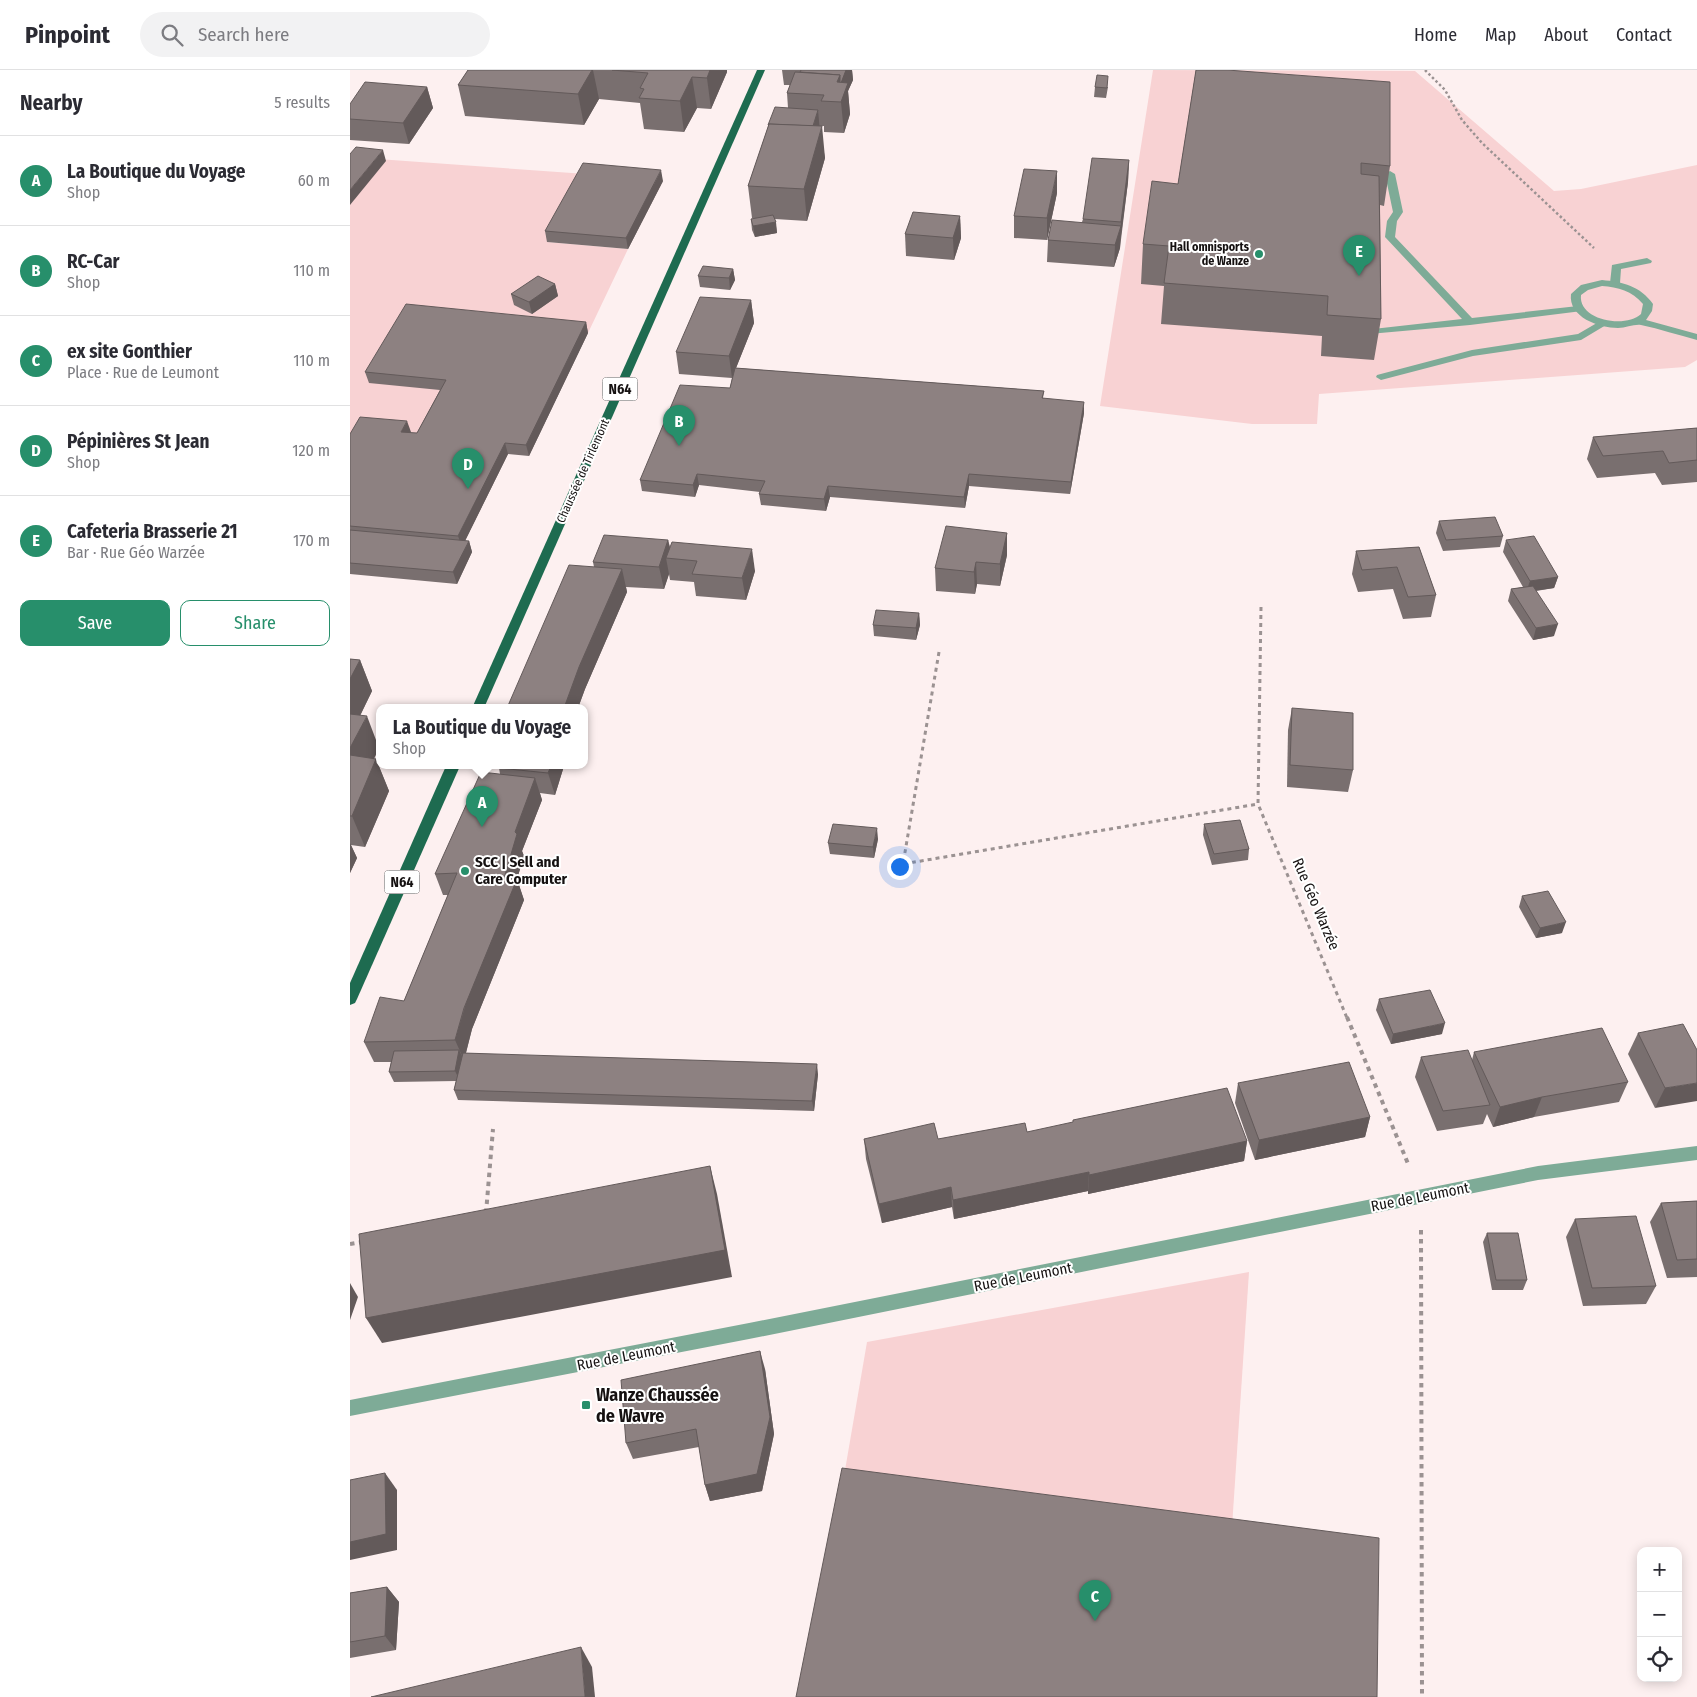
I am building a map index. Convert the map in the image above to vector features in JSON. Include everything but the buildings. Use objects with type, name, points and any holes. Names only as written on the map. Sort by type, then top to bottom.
[{"type":"main road","name":"Chaussée de Tirlemont","points":[[480,704],[761,70]]},
{"type":"main road","name":"N64","points":[[350,999],[452,769]]},
{"type":"street","points":[[1390,174],[1398,212],[1392,221],[1390,237],[1470,322]]},
{"type":"street","points":[[1615,283],[1616,267],[1647,261]]},
{"type":"street","points":[[1615,283],[1636,291],[1648,304],[1648,310],[1644,316],[1637,321],[1627,324],[1602,323],[1578,309],[1575,301],[1576,294],[1581,288],[1590,284],[1615,283]]},
{"type":"street","points":[[1373,332],[1578,309]]},
{"type":"street","points":[[1637,321],[1697,338]]},
{"type":"street","points":[[1381,377],[1472,353],[1581,337],[1602,323]]},
{"type":"street","name":"Rue de Leumont","points":[[350,1408],[582,1364],[1538,1173],[1697,1153]]},
{"type":"path","points":[[1425,70],[1445,90],[1462,120],[1482,143],[1616,267]]},
{"type":"path","name":"Rue Géo Warzée","points":[[1261,607],[1258,804],[1421,1197]]},
{"type":"path","points":[[939,652],[903,864],[1258,804]]},
{"type":"path","points":[[486,1219],[492,1129]]},
{"type":"path","points":[[1421,1197],[1422,1697]]},
{"type":"path","points":[[350,1244],[368,1240]]},
{"type":"shaded area","points":[[1153,70],[1415,71],[1554,191],[1581,189],[1697,165],[1697,360],[1685,367],[1319,394],[1317,424],[1252,424],[1100,406]]},
{"type":"shaded area","points":[[350,157],[586,174],[547,242],[628,249],[588,333],[409,315],[449,391],[420,445],[404,444],[411,432],[350,452]]},
{"type":"shaded area","points":[[1249,1272],[1232,1527],[844,1476],[867,1342]]},
{"type":"place","name":"Hall omnisports de Wanze","points":[[1259,254]]},
{"type":"place","name":"Cafeteria Brasserie 21","points":[[1359,276]]},
{"type":"place","name":"RC-Car","points":[[679,446]]},
{"type":"place","name":"Pépinières St Jean","points":[[468,489]]},
{"type":"place","name":"La Boutique du Voyage","points":[[482,827]]},
{"type":"place","name":"SCC | Sell and Care Computer","points":[[465,871]]},
{"type":"place","name":"Wanze Chaussée de Wavre","points":[[586,1405]]},
{"type":"place","name":"ex site Gonthier","points":[[1095,1621]]}]
